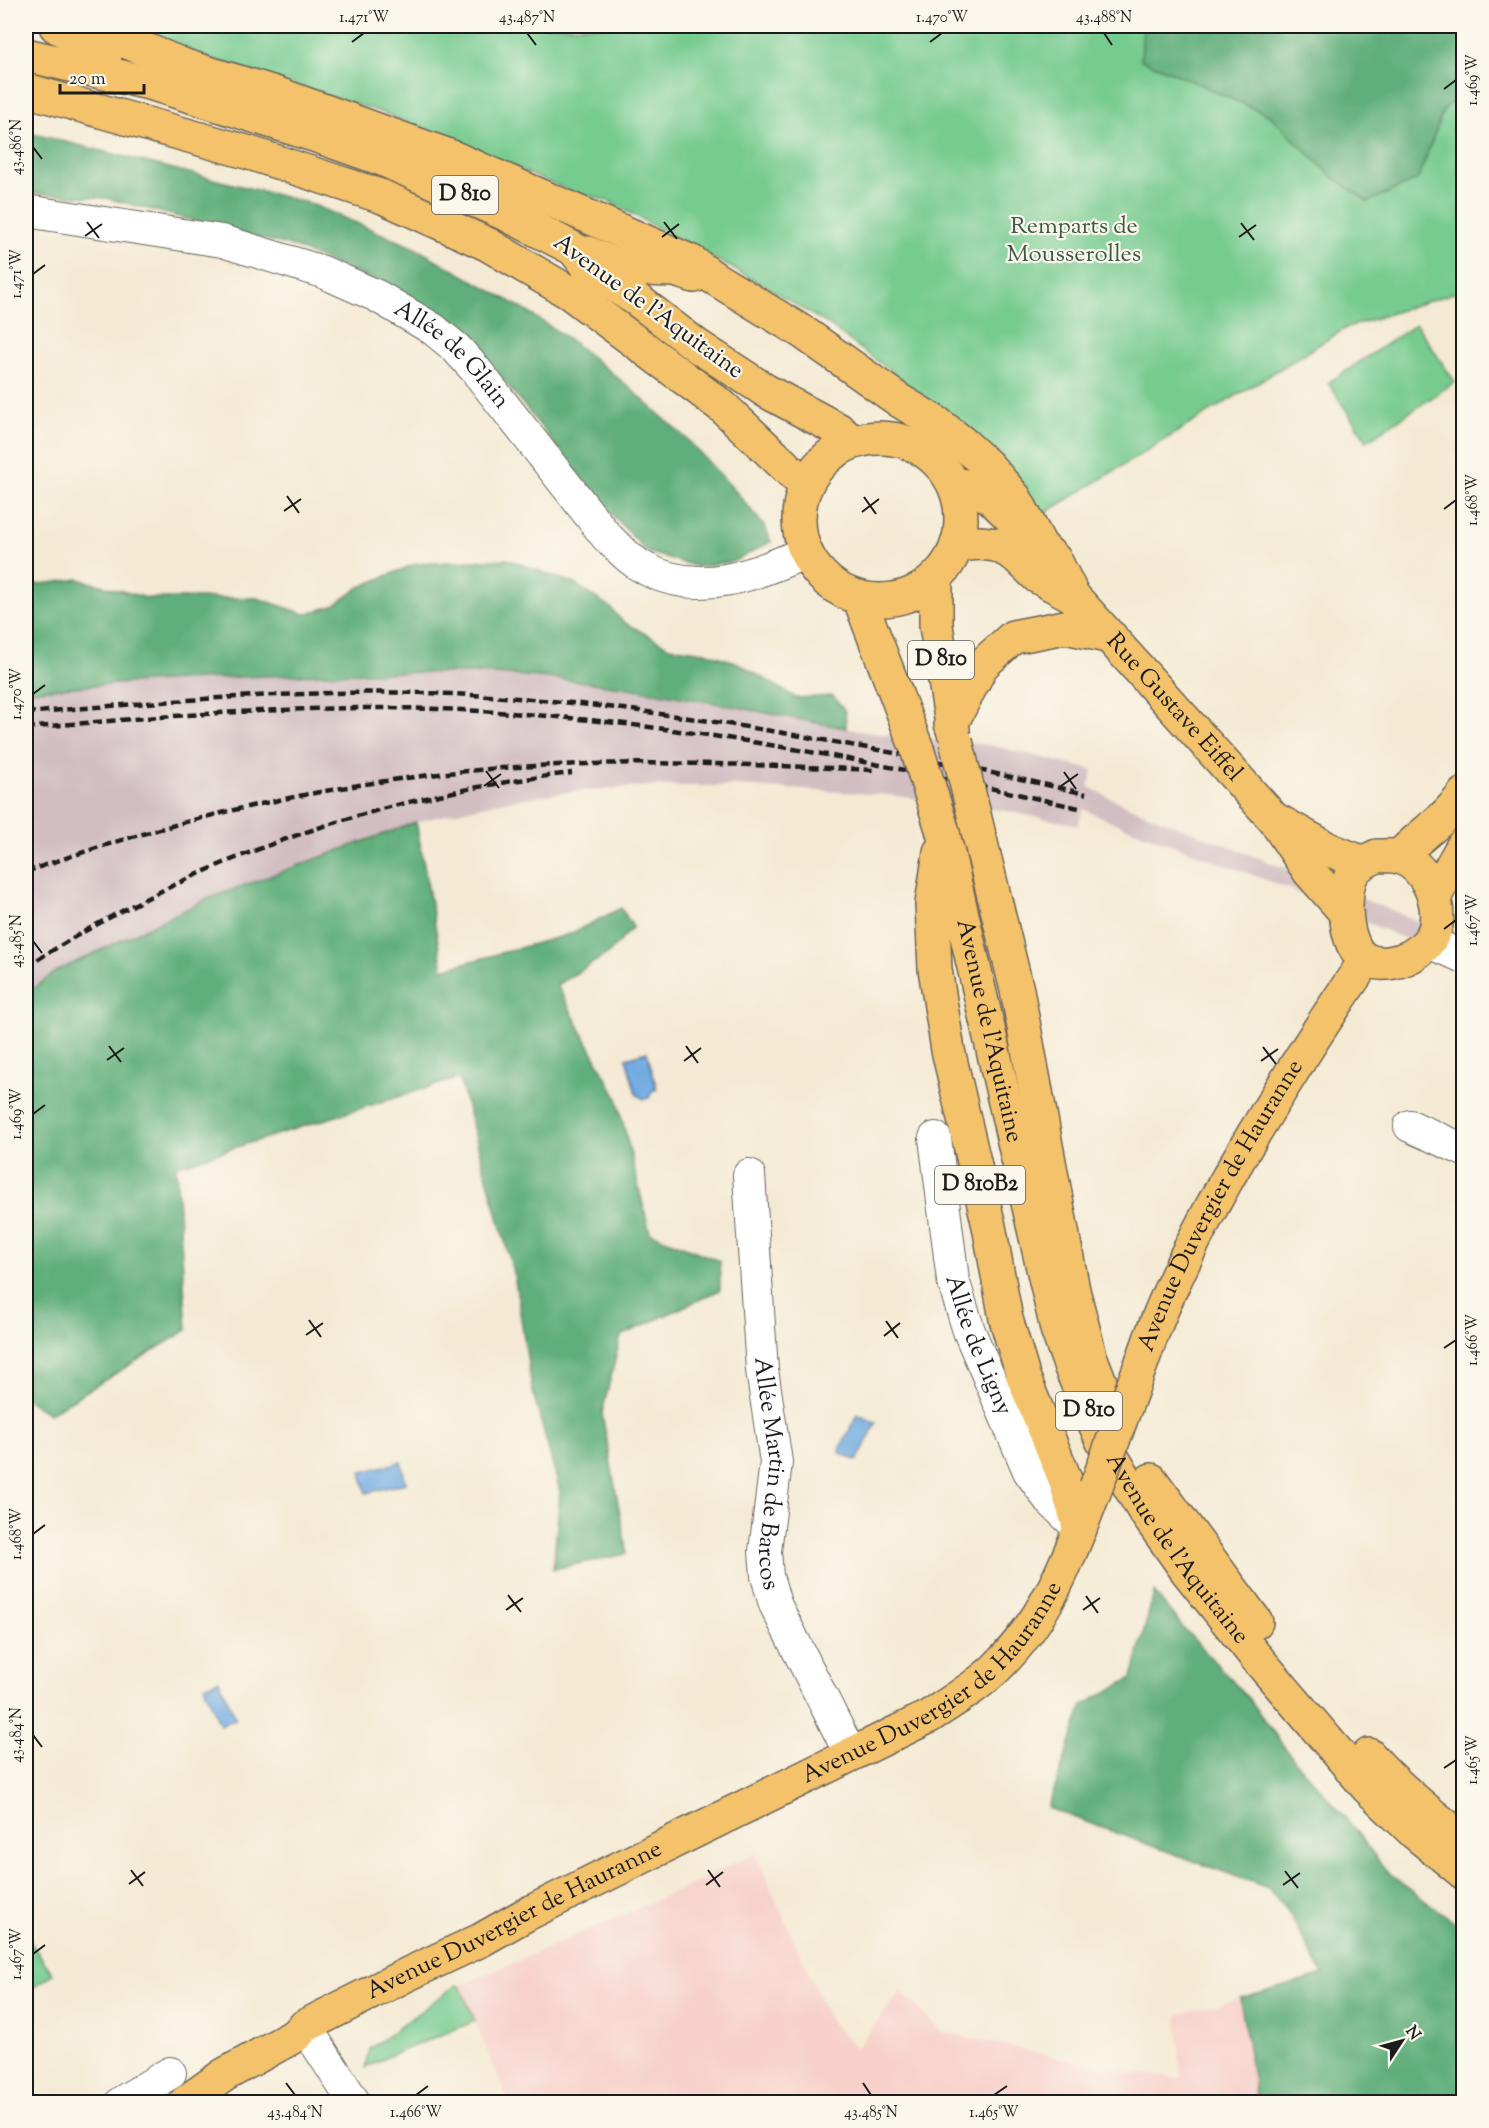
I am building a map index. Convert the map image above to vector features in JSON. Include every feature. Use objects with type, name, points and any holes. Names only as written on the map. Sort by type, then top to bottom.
[{"type":"main road","points":[[56,26],[92,46],[134,63],[153,84]]},
{"type":"main road","points":[[89,26],[185,66],[275,93],[452,157],[692,262],[804,333],[900,401],[937,423],[965,445],[987,465],[1015,498],[1040,545]]},
{"type":"main road","name":"Avenue de l'Aquitaine","points":[[26,55],[153,84],[314,135],[382,159],[510,216],[574,249],[589,269],[636,299],[696,345],[766,391],[839,430],[852,442]]},
{"type":"main road","name":"Avenue de l'Aquitaine","points":[[26,90],[250,153],[383,196],[487,244],[570,293],[723,407],[806,486]]},
{"type":"main road","points":[[26,100],[61,99]]},
{"type":"main road","points":[[574,249],[597,255],[618,265],[640,269],[675,270],[690,275],[714,278]]},
{"type":"main road","points":[[882,437],[911,443],[936,460],[954,484],[960,504],[962,525],[957,545],[948,563],[936,579],[913,594],[886,600],[859,597],[832,584],[819,572],[806,552],[799,530],[799,507],[806,486],[817,467],[832,452],[852,442],[882,437]]},
{"type":"main road","name":"Rue Gustave Eiffel","points":[[954,484],[971,488],[990,497],[1055,560],[1073,596],[1274,819],[1309,871],[1346,913]]},
{"type":"main road","name":"Rue Gustave Eiffel","points":[[957,545],[980,543],[997,545],[1015,555],[1038,577],[1073,596]]},
{"type":"main road","name":"Avenue de l'Aquitaine","points":[[936,579],[936,626],[953,732],[1017,990],[1073,1290],[1090,1356],[1106,1398],[1156,1489],[1286,1658],[1381,1769],[1434,1818],[1464,1840]]},
{"type":"main road","name":"Avenue de l'Aquitaine","points":[[859,597],[917,749],[943,832],[1058,1329],[1073,1373],[1102,1440],[1143,1509],[1187,1571],[1284,1691],[1367,1787],[1415,1833],[1464,1873]]},
{"type":"main road","points":[[953,732],[982,665],[1013,638],[1065,627],[1111,637]]},
{"type":"main road","points":[[1399,857],[1411,844],[1441,821],[1464,794]]},
{"type":"main road","name":"Rue Gustave Eiffel","points":[[1274,819],[1330,850],[1361,862]]},
{"type":"main road","name":"D 810B2","points":[[943,832],[932,904],[935,969],[948,1050],[989,1226],[1006,1319],[1023,1376],[1065,1479],[1080,1528]]},
{"type":"main road","points":[[1434,897],[1464,844]]},
{"type":"main road","points":[[1377,856],[1399,857],[1412,864],[1425,876],[1434,897],[1437,916],[1436,929],[1428,942],[1401,962],[1386,963],[1366,960],[1357,951],[1353,942],[1346,913],[1347,884],[1361,862],[1377,856]]},
{"type":"main road","name":"Avenue Duvergier de Hauranne","points":[[186,2103],[224,2075],[296,2035],[305,2026],[481,1940],[582,1886],[928,1717],[970,1690],[994,1670],[1017,1646],[1046,1605],[1062,1575],[1155,1323],[1222,1188],[1286,1080],[1366,960]]},
{"type":"street","name":"Allée de Glain","points":[[26,211],[222,241],[323,272],[377,296],[433,329],[456,348],[607,537],[628,558],[664,577],[693,582],[720,582],[774,566],[806,552]]},
{"type":"street","points":[[1428,942],[1464,957]]},
{"type":"street","points":[[1410,1126],[1464,1150]]},
{"type":"street","name":"Allée de Ligny","points":[[935,1138],[953,1280],[969,1331],[1029,1471],[1049,1498],[1080,1528]]},
{"type":"street","name":"Allée Martin de Barcos","points":[[749,1175],[762,1370],[776,1462],[765,1551],[767,1576],[775,1604],[851,1755]]},
{"type":"street","points":[[305,2026],[354,2103]]},
{"type":"street","points":[[122,2103],[170,2073]]},
{"type":"shaded area","points":[[370,673],[493,674],[608,684],[871,733],[990,745],[1093,770],[1088,787],[1132,808],[1464,939],[1463,961],[1398,936],[1287,888],[1083,809],[1078,825],[1006,811],[889,795],[736,786],[652,786],[567,792],[495,803],[416,822],[207,899],[58,971],[26,994],[26,691],[125,682]]},
{"type":"shaded area","points":[[755,1853],[830,2021],[856,2048],[901,1992],[942,2032],[1130,2073],[1181,2079],[1177,2015],[1240,1999],[1257,2102],[509,2102],[460,1986],[686,1887]]},
{"type":"green space","name":"Remparts de Mousserolles","points":[[126,26],[1463,26],[1463,290],[1346,328],[1044,514],[997,462],[954,422],[826,323],[767,287],[608,201],[573,192],[387,114],[206,57]]},
{"type":"green space","points":[[1143,26],[1463,26],[1463,90],[1443,111],[1418,179],[1368,202],[1330,175],[1270,116],[1141,60]]},
{"type":"green space","points":[[26,132],[309,203],[415,248],[520,307],[569,339],[623,382],[687,439],[738,494],[765,527],[771,542],[735,561],[698,567],[647,552],[607,509],[464,331],[392,288],[294,247],[106,198],[26,193]]},
{"type":"green space","points":[[1416,324],[1455,382],[1367,441],[1328,383]]},
{"type":"green space","points":[[507,559],[575,584],[611,608],[622,621],[669,647],[705,652],[738,663],[796,698],[833,696],[845,711],[846,728],[625,688],[492,674],[394,673],[263,676],[26,691],[26,586],[79,579],[147,598],[257,598],[305,614],[333,606],[360,587],[415,564]]},
{"type":"green space","points":[[416,822],[443,969],[570,934],[621,908],[633,927],[609,953],[557,985],[617,1098],[650,1233],[720,1261],[720,1290],[621,1336],[602,1413],[627,1554],[553,1569],[560,1491],[532,1389],[514,1274],[459,1078],[176,1166],[187,1330],[49,1414],[26,1399],[26,994],[57,971],[207,899]]},
{"type":"green space","points":[[1154,1592],[1187,1632],[1248,1698],[1294,1760],[1346,1818],[1388,1873],[1463,1929],[1463,2102],[1257,2102],[1240,1999],[1323,1975],[1287,1910],[1268,1888],[1048,1808],[1083,1705],[1132,1678]]},
{"type":"green space","points":[[26,1936],[53,1974],[26,1992]]},
{"type":"green space","points":[[456,1985],[460,1986],[475,2021],[365,2068],[370,2049]]},
{"type":"water","points":[[647,1052],[657,1089],[652,1091],[649,1098],[644,1099],[636,1094],[626,1058]]},
{"type":"water","points":[[857,1414],[876,1423],[857,1461],[839,1452]]},
{"type":"water","points":[[401,1462],[406,1483],[366,1493],[361,1472]]},
{"type":"water","points":[[219,1680],[236,1719],[220,1725],[204,1686]]},
{"type":"railway","points":[[26,713],[323,693],[423,693],[509,697],[637,711],[765,730],[926,759],[1086,794]]},
{"type":"railway","points":[[26,728],[253,711],[367,708],[480,711],[632,725],[783,747],[934,776],[1083,809]]},
{"type":"railway","points":[[26,872],[138,835],[195,820],[313,793],[431,775],[537,766],[633,763],[730,764],[874,770]]},
{"type":"railway","points":[[26,967],[89,929],[153,895],[287,838],[357,816],[427,798],[499,783],[572,773]]}]
